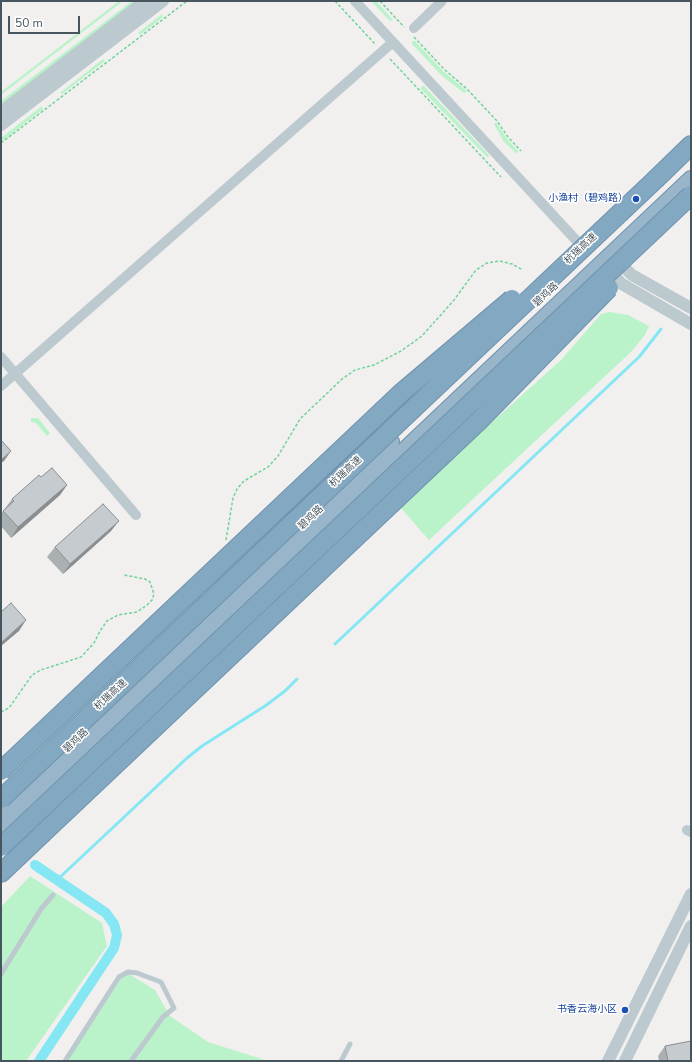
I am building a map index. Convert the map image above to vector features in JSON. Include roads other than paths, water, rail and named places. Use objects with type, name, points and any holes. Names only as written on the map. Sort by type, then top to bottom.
[{"type":"highway","name":"杭瑞高速","points":[[1,799],[691,145]]},
{"type":"highway","name":"碧鸡路","points":[[1,812],[691,158]]},
{"type":"highway","points":[[1,771],[400,394],[657,178]]},
{"type":"highway","name":"碧鸡路","points":[[1,832],[691,179]]},
{"type":"highway","points":[[1,847],[691,195]]},
{"type":"highway","points":[[1,873],[478,421],[691,205]]},
{"type":"street","points":[[1,112],[145,1]]},
{"type":"street","points":[[1,125],[163,1]]},
{"type":"street","points":[[355,1],[589,254]]},
{"type":"street","points":[[411,31],[442,1]]},
{"type":"street","points":[[1,386],[393,42]]},
{"type":"street","points":[[607,259],[632,275],[691,308]]},
{"type":"street","points":[[607,259],[622,284],[691,324]]},
{"type":"street","points":[[1,357],[136,515]]},
{"type":"street","points":[[608,1061],[691,894]]},
{"type":"street","points":[[625,1061],[691,926]]},
{"type":"lane","points":[[1,974],[41,909],[53,895]]},
{"type":"lane","points":[[65,1061],[119,977],[128,972],[137,973],[162,982],[174,1008],[163,1017],[132,1061]]},
{"type":"lane","points":[[341,1061],[350,1044]]},
{"type":"waterway","points":[[335,644],[639,357],[661,329]]},
{"type":"waterway","points":[[57,880],[187,758],[202,746],[265,706],[285,691],[297,679]]},
{"type":"waterway","points":[[35,865],[106,913],[114,924],[117,935],[114,948],[39,1061]]},
{"type":"place","name":"小渔村（碧鸡路）","points":[[636,199]]},
{"type":"place","name":"书香云海小区","points":[[625,1010]]}]
